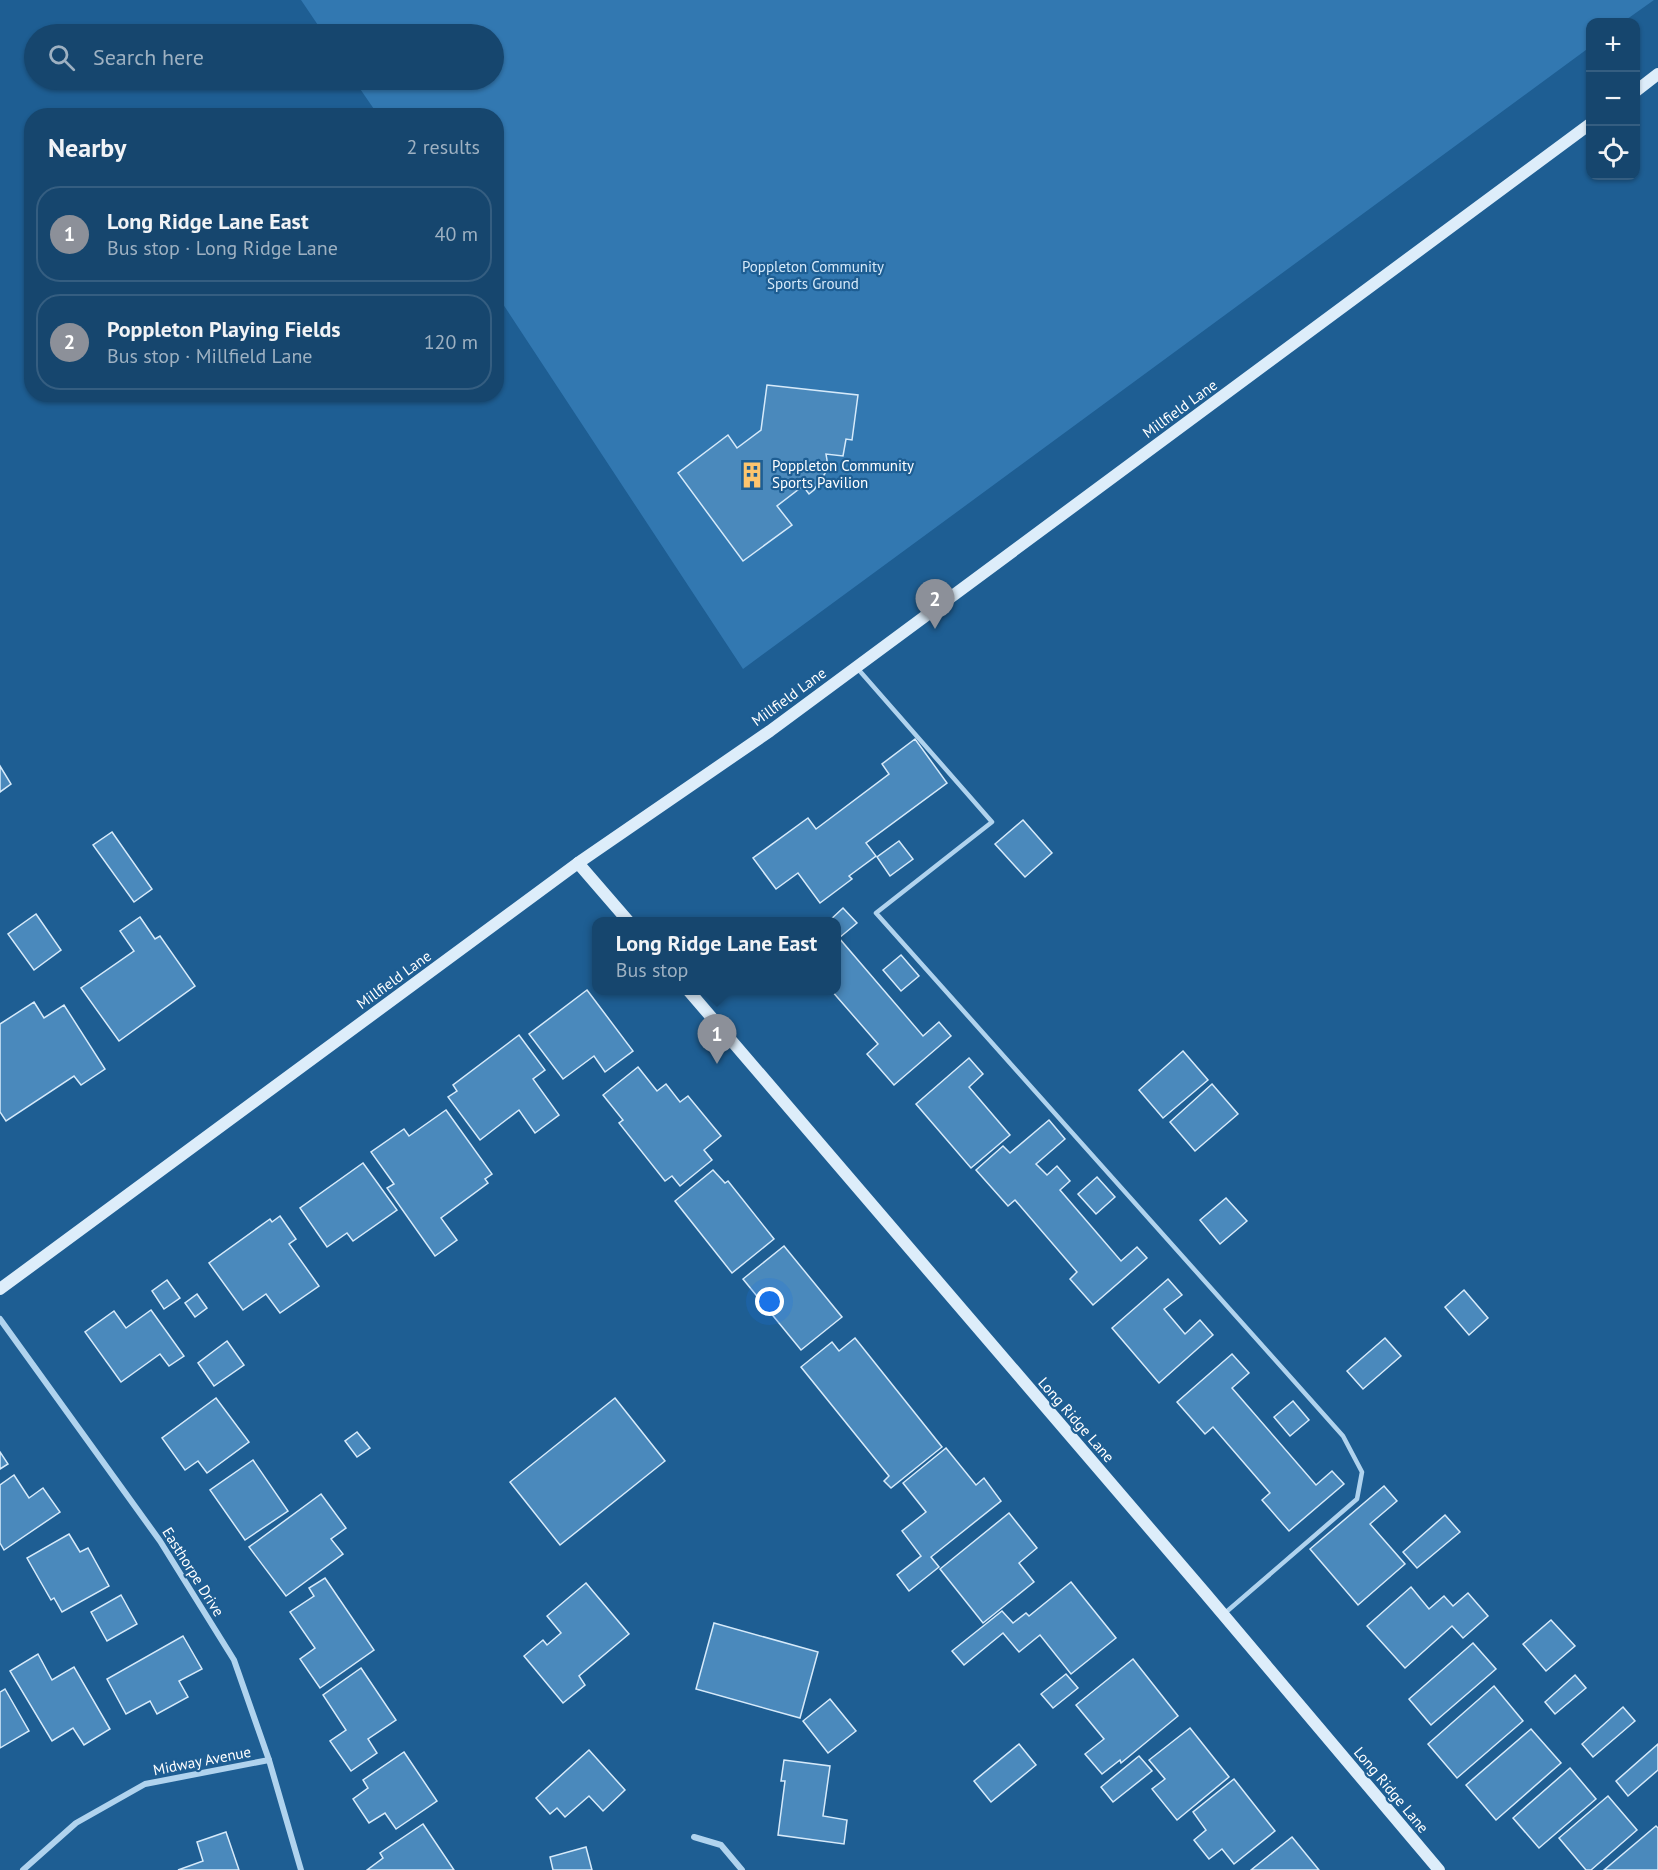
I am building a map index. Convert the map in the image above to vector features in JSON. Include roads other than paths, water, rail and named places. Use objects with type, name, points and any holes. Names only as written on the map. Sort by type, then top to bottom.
[{"type":"street","points":[[1640,87],[1658,74]]},
{"type":"street","name":"Millfield Lane","points":[[0,1289],[578,863],[770,730],[1587,126]]},
{"type":"street","points":[[578,863],[625,917]]},
{"type":"street","name":"Long Ridge Lane","points":[[692,995],[1223,1614],[1439,1870]]},
{"type":"street","name":"Easthorpe Drive","points":[[0,1319],[160,1541],[234,1660],[269,1760],[301,1870]]},
{"type":"street","name":"Midway Avenue","points":[[23,1870],[76,1823],[146,1784],[269,1760]]},
{"type":"street","points":[[694,1837],[721,1845],[742,1870]]},
{"type":"lane","points":[[856,666],[992,822],[876,913],[1343,1436],[1362,1472],[1357,1499],[1223,1614]]},
{"type":"place","name":"Poppleton Community Sports Pavilion","points":[[752,475]]},
{"type":"place","name":"Poppleton Playing Fields","points":[[935,629]]},
{"type":"place","name":"Long Ridge Lane East","points":[[717,1064]]},
{"type":"park label","name":"Poppleton Community Sports Ground","points":[[813,276]]}]
